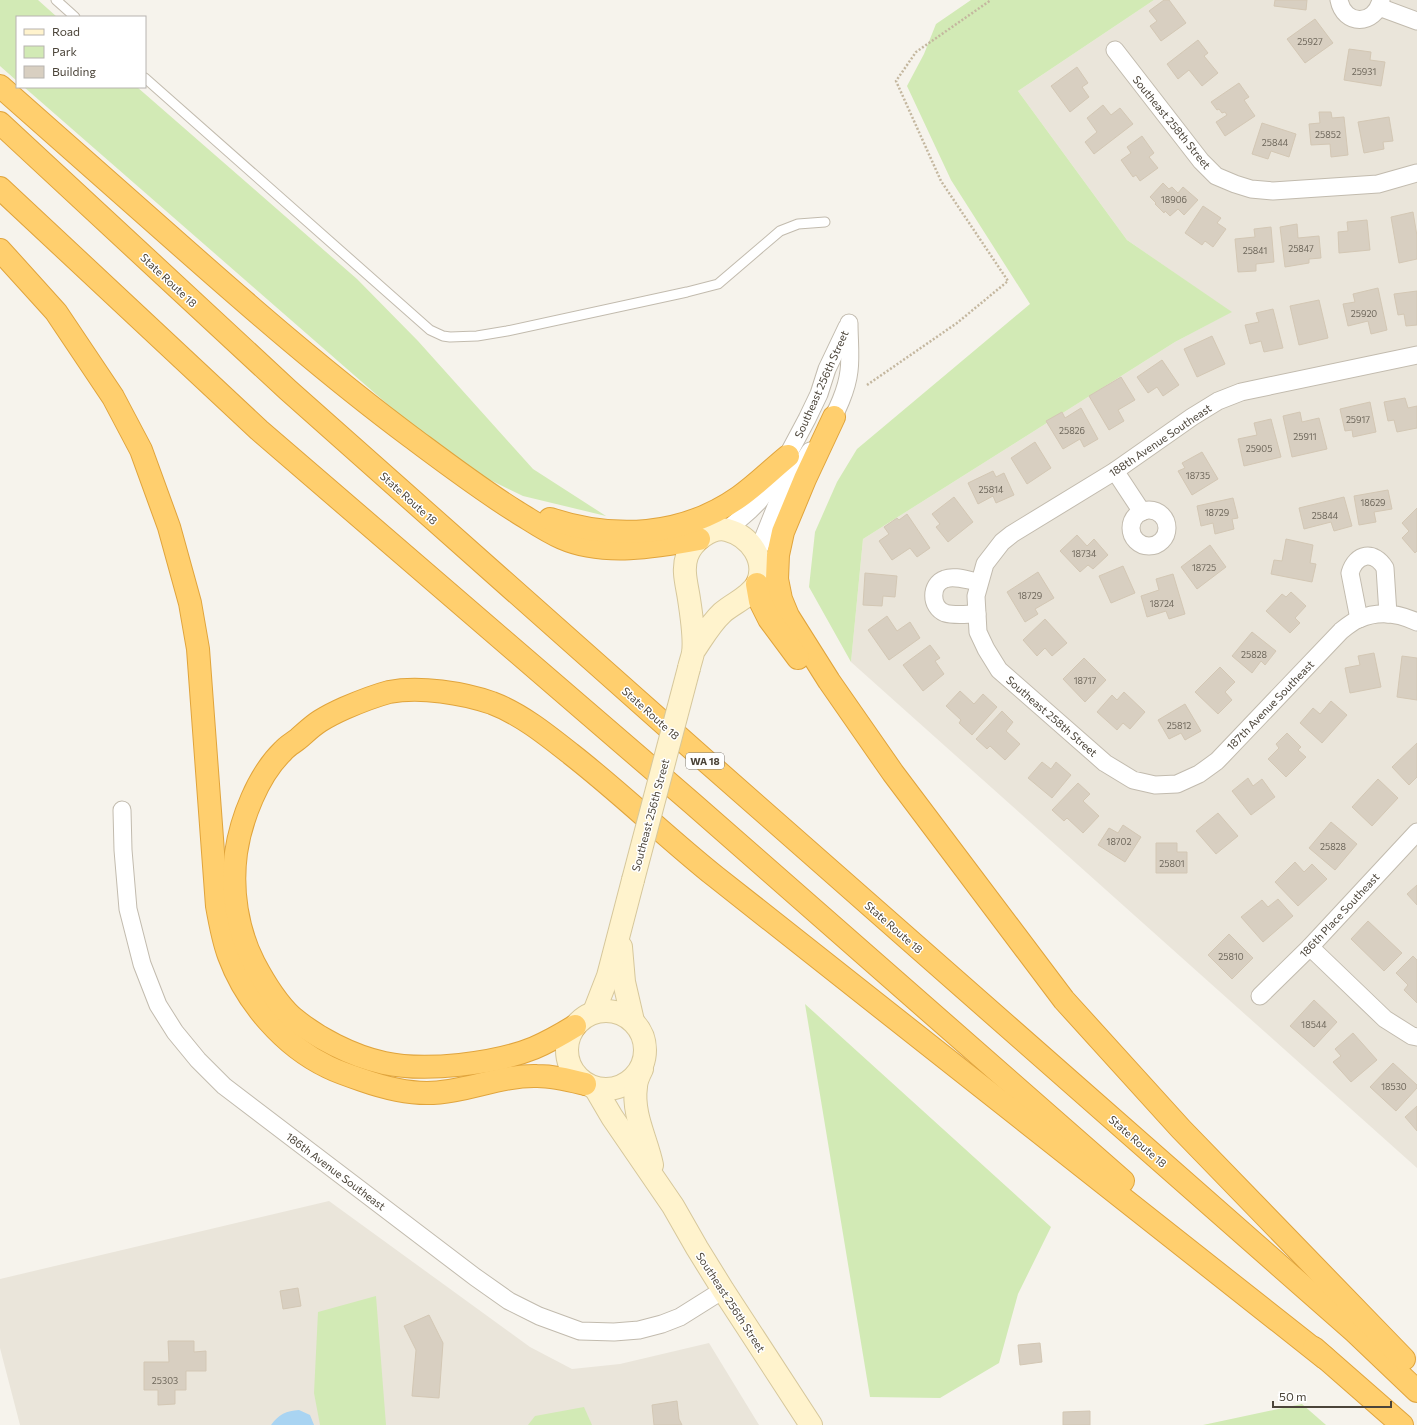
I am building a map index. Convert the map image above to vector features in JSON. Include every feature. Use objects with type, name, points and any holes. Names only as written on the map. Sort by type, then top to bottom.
[{"type":"highway","points":[[0,86],[270,324],[373,408],[506,506],[540,527],[562,538],[583,544],[610,548],[646,548],[699,539]]},
{"type":"highway","name":"State Route 18","points":[[0,123],[288,390],[713,768],[1355,1332],[1417,1391]]},
{"type":"highway","points":[[0,188],[259,430],[692,803],[1402,1425]]},
{"type":"highway","points":[[0,250],[56,312],[113,397],[142,450],[169,527],[190,604],[198,649],[217,906],[222,932],[229,956],[241,983],[256,1005],[277,1030],[310,1057],[328,1067],[381,1086],[411,1092],[427,1093],[524,1076],[560,1078],[590,1086]]},
{"type":"highway","points":[[834,417],[805,479],[784,529],[778,555],[778,579],[781,599],[788,616],[829,681],[893,773],[1064,1000],[1181,1130],[1311,1262],[1417,1373]]},
{"type":"highway","points":[[506,506],[570,526],[588,529],[623,532],[660,530],[691,522],[724,507],[749,489],[788,456]]},
{"type":"highway","points":[[757,584],[760,601],[769,619],[796,654],[824,697],[860,740],[893,773]]},
{"type":"highway","points":[[575,1026],[549,1041],[520,1053],[484,1062],[448,1066],[426,1066],[386,1064],[367,1058],[332,1043],[290,1015],[276,999],[261,976],[248,950],[240,925],[235,894],[235,862],[240,831],[256,790],[281,752],[324,718],[361,701],[389,692],[426,690],[486,701],[500,706],[543,732],[590,769],[693,859],[1325,1358]]},
{"type":"main road","points":[[716,530],[727,530],[742,537],[751,545],[757,554],[760,564],[757,584],[747,596],[722,613],[710,627],[691,660],[691,616],[685,566],[690,550],[699,539],[716,530]]},
{"type":"main road","name":"Southeast 256th Street","points":[[594,1012],[605,984],[620,932],[691,660]]},
{"type":"main road","name":"Southeast 256th Street","points":[[620,932],[624,982],[633,1021]]},
{"type":"main road","points":[[594,1012],[615,1012],[624,1015],[633,1021],[641,1031],[646,1044],[646,1056],[642,1069],[633,1080],[622,1087],[608,1090],[590,1086],[575,1075],[569,1063],[567,1050],[569,1038],[575,1026],[594,1012]]},
{"type":"main road","name":"Southeast 256th Street","points":[[642,1069],[636,1085],[636,1104],[639,1121],[648,1149],[654,1176]]},
{"type":"main road","name":"Southeast 256th Street","points":[[590,1086],[654,1176],[724,1290],[811,1425]]},
{"type":"street","points":[[1339,0],[1340,7],[1344,13],[1356,19],[1370,17],[1375,13],[1380,4],[1417,21]]},
{"type":"street","name":"Southeast 258th Street","points":[[1115,50],[1201,161],[1216,176],[1235,184],[1251,189],[1273,192],[1378,184],[1417,173]]},
{"type":"street","name":"Southeast 256th Street","points":[[727,530],[759,502],[775,479],[816,400],[827,369],[849,324],[849,371],[843,395],[834,417],[779,499],[757,554]]},
{"type":"street","name":"188th Avenue Southeast","points":[[978,589],[985,564],[1002,542],[1012,534],[1115,472],[1218,401],[1242,392],[1417,355]]},
{"type":"street","points":[[1115,472],[1142,512]]},
{"type":"street","points":[[1359,619],[1350,573],[1352,566],[1356,561],[1362,557],[1369,556],[1382,562],[1385,568],[1383,613],[1396,614],[1417,622]]},
{"type":"street","points":[[976,614],[944,613],[935,604],[933,598],[936,586],[940,581],[946,578],[952,578],[978,589]]},
{"type":"street","name":"Southeast 258th Street","points":[[978,589],[976,614],[978,632],[986,649],[999,670],[1105,763],[1133,780],[1155,785],[1177,784]]},
{"type":"street","name":"187th Avenue Southeast","points":[[1177,784],[1199,774],[1217,761],[1341,631],[1359,619],[1383,613]]},
{"type":"street","name":"186th Avenue Southeast","points":[[122,810],[123,850],[128,909],[142,964],[158,1005],[175,1032],[198,1060],[224,1086],[475,1277],[509,1301],[540,1316],[580,1331],[614,1332],[639,1330],[662,1324],[680,1317],[724,1290]]},
{"type":"street","name":"186th Place Southeast","points":[[1260,996],[1310,947],[1417,832]]},
{"type":"street","points":[[1310,947],[1385,1019],[1402,1030],[1417,1037]]},
{"type":"lane","points":[[56,0],[74,16]]},
{"type":"lane","points":[[146,79],[430,330],[443,336],[458,338],[507,331],[718,284],[780,231],[798,224],[825,222]]},
{"type":"path","points":[[867,386],[957,323],[1008,281],[941,181],[896,82],[916,52],[991,0]]},
{"type":"shaded area","points":[[1154,0],[1417,0],[1417,1168],[851,662],[863,539],[1175,342],[1231,312],[1127,240],[1018,91]]},
{"type":"shaded area","points":[[329,1201],[530,1347],[572,1369],[620,1364],[709,1343],[759,1425],[20,1425],[0,1348],[0,1279]]},
{"type":"green space","points":[[0,0],[38,0],[56,16],[16,16],[16,80],[0,66]]},
{"type":"green space","points":[[971,0],[1154,0],[1018,91],[1127,240],[1232,312],[1175,342],[863,539],[851,662],[809,587],[815,532],[837,482],[857,449],[1030,304],[951,180],[907,86],[924,54],[936,24]]},
{"type":"green space","points":[[25,88],[138,88],[357,279],[418,341],[533,469],[606,516],[523,496],[474,472],[409,423]]},
{"type":"green space","points":[[805,1004],[1051,1227],[1018,1294],[999,1363],[940,1398],[870,1397]]},
{"type":"green space","points":[[376,1296],[386,1425],[320,1425],[314,1393],[318,1312]]},
{"type":"green space","points":[[1302,1404],[1326,1425],[1203,1425]]},
{"type":"green space","points":[[584,1407],[592,1425],[528,1425],[535,1416]]},
{"type":"water","points":[[299,1410],[310,1415],[314,1425],[271,1425],[283,1414],[290,1411]]},
{"type":"building","points":[[1164,0],[1169,0],[1186,23],[1161,41],[1150,26],[1157,21],[1149,11]]},
{"type":"building","points":[[1275,0],[1307,0],[1306,10],[1274,6]]},
{"type":"building","points":[[1315,19],[1333,43],[1305,63],[1287,39]]},
{"type":"building","points":[[1198,40],[1208,53],[1204,56],[1218,73],[1202,86],[1189,70],[1178,79],[1167,64]]},
{"type":"building","points":[[1349,49],[1371,52],[1370,60],[1385,62],[1381,86],[1344,80]]},
{"type":"building","points":[[1077,67],[1088,83],[1082,87],[1089,97],[1070,112],[1051,86]]},
{"type":"building","points":[[1239,83],[1249,97],[1244,100],[1255,116],[1225,136],[1216,122],[1227,115],[1225,112],[1222,113],[1219,109],[1217,110],[1211,102]]},
{"type":"building","points":[[1103,105],[1111,115],[1120,108],[1133,124],[1094,154],[1085,142],[1097,132],[1087,118]]},
{"type":"building","points":[[1319,112],[1331,112],[1332,118],[1344,117],[1348,155],[1331,157],[1330,144],[1311,145],[1309,124],[1320,123]]},
{"type":"building","points":[[1389,117],[1393,141],[1383,142],[1384,149],[1364,153],[1358,122]]},
{"type":"building","points":[[1262,123],[1296,134],[1289,157],[1271,151],[1268,159],[1252,154]]},
{"type":"building","points":[[1142,136],[1154,153],[1149,157],[1158,168],[1140,181],[1136,175],[1133,177],[1121,160],[1131,153],[1127,147]]},
{"type":"building","points":[[1163,183],[1169,189],[1172,187],[1178,193],[1183,187],[1198,200],[1184,215],[1178,209],[1170,216],[1165,211],[1164,213],[1150,197]]},
{"type":"building","points":[[1203,206],[1221,218],[1217,223],[1226,229],[1213,247],[1205,241],[1202,245],[1185,233]]},
{"type":"building","points":[[1413,212],[1417,236],[1417,259],[1399,263],[1391,217]]},
{"type":"building","points":[[1367,220],[1370,250],[1339,253],[1338,232],[1348,231],[1347,222]]},
{"type":"building","points":[[1297,224],[1298,238],[1319,236],[1321,258],[1309,259],[1309,263],[1285,267],[1280,227]]},
{"type":"building","points":[[1271,227],[1274,262],[1256,264],[1256,271],[1238,272],[1235,239],[1255,237],[1254,229]]},
{"type":"building","points":[[1378,288],[1387,330],[1371,334],[1368,321],[1348,326],[1343,304],[1355,302],[1353,294]]},
{"type":"building","points":[[1417,291],[1417,325],[1406,326],[1404,314],[1398,315],[1394,294]]},
{"type":"building","points":[[1319,300],[1328,338],[1299,345],[1290,306]]},
{"type":"building","points":[[1273,309],[1283,348],[1264,352],[1261,341],[1250,344],[1245,325],[1259,322],[1256,313]]},
{"type":"building","points":[[1212,336],[1225,364],[1197,377],[1184,349]]},
{"type":"building","points":[[1162,360],[1179,385],[1163,396],[1157,387],[1148,393],[1137,377]]},
{"type":"building","points":[[1121,377],[1135,400],[1118,410],[1124,421],[1109,430],[1089,396]]},
{"type":"building","points":[[1405,398],[1408,408],[1417,406],[1417,428],[1397,432],[1394,420],[1388,421],[1384,402]]},
{"type":"building","points":[[1370,402],[1376,432],[1353,437],[1352,430],[1345,431],[1340,409]]},
{"type":"building","points":[[1081,408],[1098,439],[1084,447],[1080,439],[1063,449],[1046,421],[1062,412],[1065,418]]},
{"type":"building","points":[[1300,412],[1302,422],[1319,418],[1327,449],[1292,457],[1283,416]]},
{"type":"building","points":[[1271,419],[1281,457],[1244,466],[1238,439],[1257,435],[1254,423]]},
{"type":"building","points":[[1035,442],[1051,468],[1027,484],[1011,458]]},
{"type":"building","points":[[1202,452],[1218,479],[1192,495],[1178,471],[1185,468],[1182,463]]},
{"type":"building","points":[[993,471],[996,477],[1004,473],[1014,495],[996,503],[993,496],[978,504],[968,483]]},
{"type":"building","points":[[1388,490],[1392,509],[1374,512],[1376,522],[1359,525],[1354,496]]},
{"type":"building","points":[[954,497],[973,522],[948,542],[936,527],[940,524],[932,514]]},
{"type":"building","points":[[1344,497],[1352,526],[1334,531],[1331,522],[1304,529],[1299,508]]},
{"type":"building","points":[[1233,498],[1238,518],[1232,519],[1234,529],[1215,534],[1213,523],[1201,526],[1197,506]]},
{"type":"building","points":[[1417,508],[1417,551],[1415,553],[1402,538],[1409,531],[1402,523]]},
{"type":"building","points":[[907,514],[930,548],[917,557],[910,548],[892,560],[879,541],[889,534],[884,527],[897,518],[899,520]]},
{"type":"building","points":[[1077,535],[1087,546],[1094,539],[1108,555],[1093,569],[1088,565],[1080,572],[1060,551]]},
{"type":"building","points":[[1286,539],[1313,545],[1310,563],[1316,564],[1312,582],[1271,574],[1274,560],[1282,561]]},
{"type":"building","points":[[1210,545],[1226,567],[1197,589],[1181,567]]},
{"type":"building","points":[[1123,566],[1135,593],[1111,603],[1099,576]]},
{"type":"building","points":[[1038,572],[1054,598],[1035,609],[1038,614],[1025,622],[1007,592]]},
{"type":"building","points":[[865,573],[897,576],[895,597],[883,596],[882,606],[863,605]]},
{"type":"building","points":[[1173,574],[1185,614],[1169,619],[1166,611],[1147,617],[1141,596],[1159,590],[1156,579]]},
{"type":"building","points":[[1291,592],[1306,606],[1295,618],[1300,623],[1290,633],[1266,611],[1282,594],[1286,597]]},
{"type":"building","points":[[887,616],[897,631],[910,622],[920,638],[889,660],[868,630]]},
{"type":"building","points":[[1045,619],[1067,643],[1052,656],[1045,648],[1037,656],[1023,640]]},
{"type":"building","points":[[1252,632],[1276,651],[1265,665],[1261,661],[1252,673],[1232,656]]},
{"type":"building","points":[[930,645],[940,658],[935,661],[944,674],[923,691],[903,665]]},
{"type":"building","points":[[1374,653],[1381,687],[1350,693],[1345,668],[1360,665],[1358,656]]},
{"type":"building","points":[[1402,656],[1417,658],[1417,700],[1397,697]]},
{"type":"building","points":[[1084,658],[1106,680],[1085,702],[1063,679]]},
{"type":"building","points":[[1220,667],[1235,682],[1225,692],[1232,700],[1218,714],[1195,692]]},
{"type":"building","points":[[960,691],[974,704],[983,694],[997,707],[972,735],[959,723],[961,720],[946,706]]},
{"type":"building","points":[[1124,692],[1145,712],[1130,729],[1123,723],[1117,730],[1097,712],[1112,695],[1117,700]]},
{"type":"building","points":[[1331,701],[1347,715],[1322,743],[1300,723],[1313,708],[1320,714]]},
{"type":"building","points":[[1185,704],[1201,731],[1185,740],[1181,733],[1169,739],[1158,720]]},
{"type":"building","points":[[1002,711],[1013,722],[1006,731],[1020,744],[1005,760],[990,746],[987,749],[976,739]]},
{"type":"building","points":[[1287,733],[1301,747],[1298,750],[1306,757],[1286,777],[1268,759],[1279,748],[1276,744]]},
{"type":"building","points":[[1417,743],[1417,777],[1409,785],[1392,767]]},
{"type":"building","points":[[1042,762],[1051,769],[1056,762],[1071,775],[1052,798],[1028,778]]},
{"type":"building","points":[[1248,778],[1253,786],[1262,779],[1275,797],[1251,815],[1232,791]]},
{"type":"building","points":[[1378,779],[1398,798],[1372,826],[1352,807]]},
{"type":"building","points":[[1078,783],[1090,794],[1083,801],[1099,816],[1083,833],[1067,818],[1064,821],[1052,810]]},
{"type":"building","points":[[1218,813],[1238,836],[1216,854],[1196,831]]},
{"type":"building","points":[[1331,822],[1357,844],[1335,870],[1309,848]]},
{"type":"building","points":[[1123,825],[1141,837],[1125,862],[1098,845],[1109,828],[1118,833]]},
{"type":"building","points":[[1156,843],[1177,843],[1177,852],[1187,852],[1187,873],[1156,873]]},
{"type":"building","points":[[1295,862],[1304,872],[1312,864],[1327,879],[1298,906],[1275,882]]},
{"type":"building","points":[[1417,885],[1417,905],[1407,894]]},
{"type":"building","points":[[1278,899],[1293,916],[1263,942],[1241,917],[1262,900],[1268,907]]},
{"type":"building","points":[[1368,921],[1402,953],[1384,971],[1351,939]]},
{"type":"building","points":[[1229,934],[1253,958],[1232,979],[1208,955]]},
{"type":"building","points":[[1413,956],[1417,960],[1417,1003],[1404,990],[1408,985],[1396,973]]},
{"type":"building","points":[[1314,1000],[1337,1022],[1314,1047],[1290,1026]]},
{"type":"building","points":[[1353,1033],[1377,1060],[1351,1082],[1333,1062],[1341,1056],[1335,1049]]},
{"type":"building","points":[[1393,1063],[1417,1085],[1417,1088],[1396,1111],[1370,1087]]},
{"type":"building","points":[[1417,1106],[1417,1131],[1405,1117]]},
{"type":"building","points":[[298,1288],[301,1306],[283,1309],[280,1291]]},
{"type":"building","points":[[429,1315],[443,1343],[439,1398],[412,1396],[416,1350],[404,1326]]},
{"type":"building","points":[[168,1341],[194,1341],[194,1352],[206,1351],[206,1371],[186,1371],[186,1390],[175,1390],[175,1404],[158,1405],[158,1390],[144,1390],[144,1362],[169,1362]]},
{"type":"building","points":[[1040,1343],[1042,1362],[1020,1365],[1018,1345]]},
{"type":"building","points":[[677,1401],[679,1419],[682,1425],[654,1425],[652,1405]]},
{"type":"building","points":[[1090,1411],[1090,1425],[1063,1425],[1063,1412]]}]
